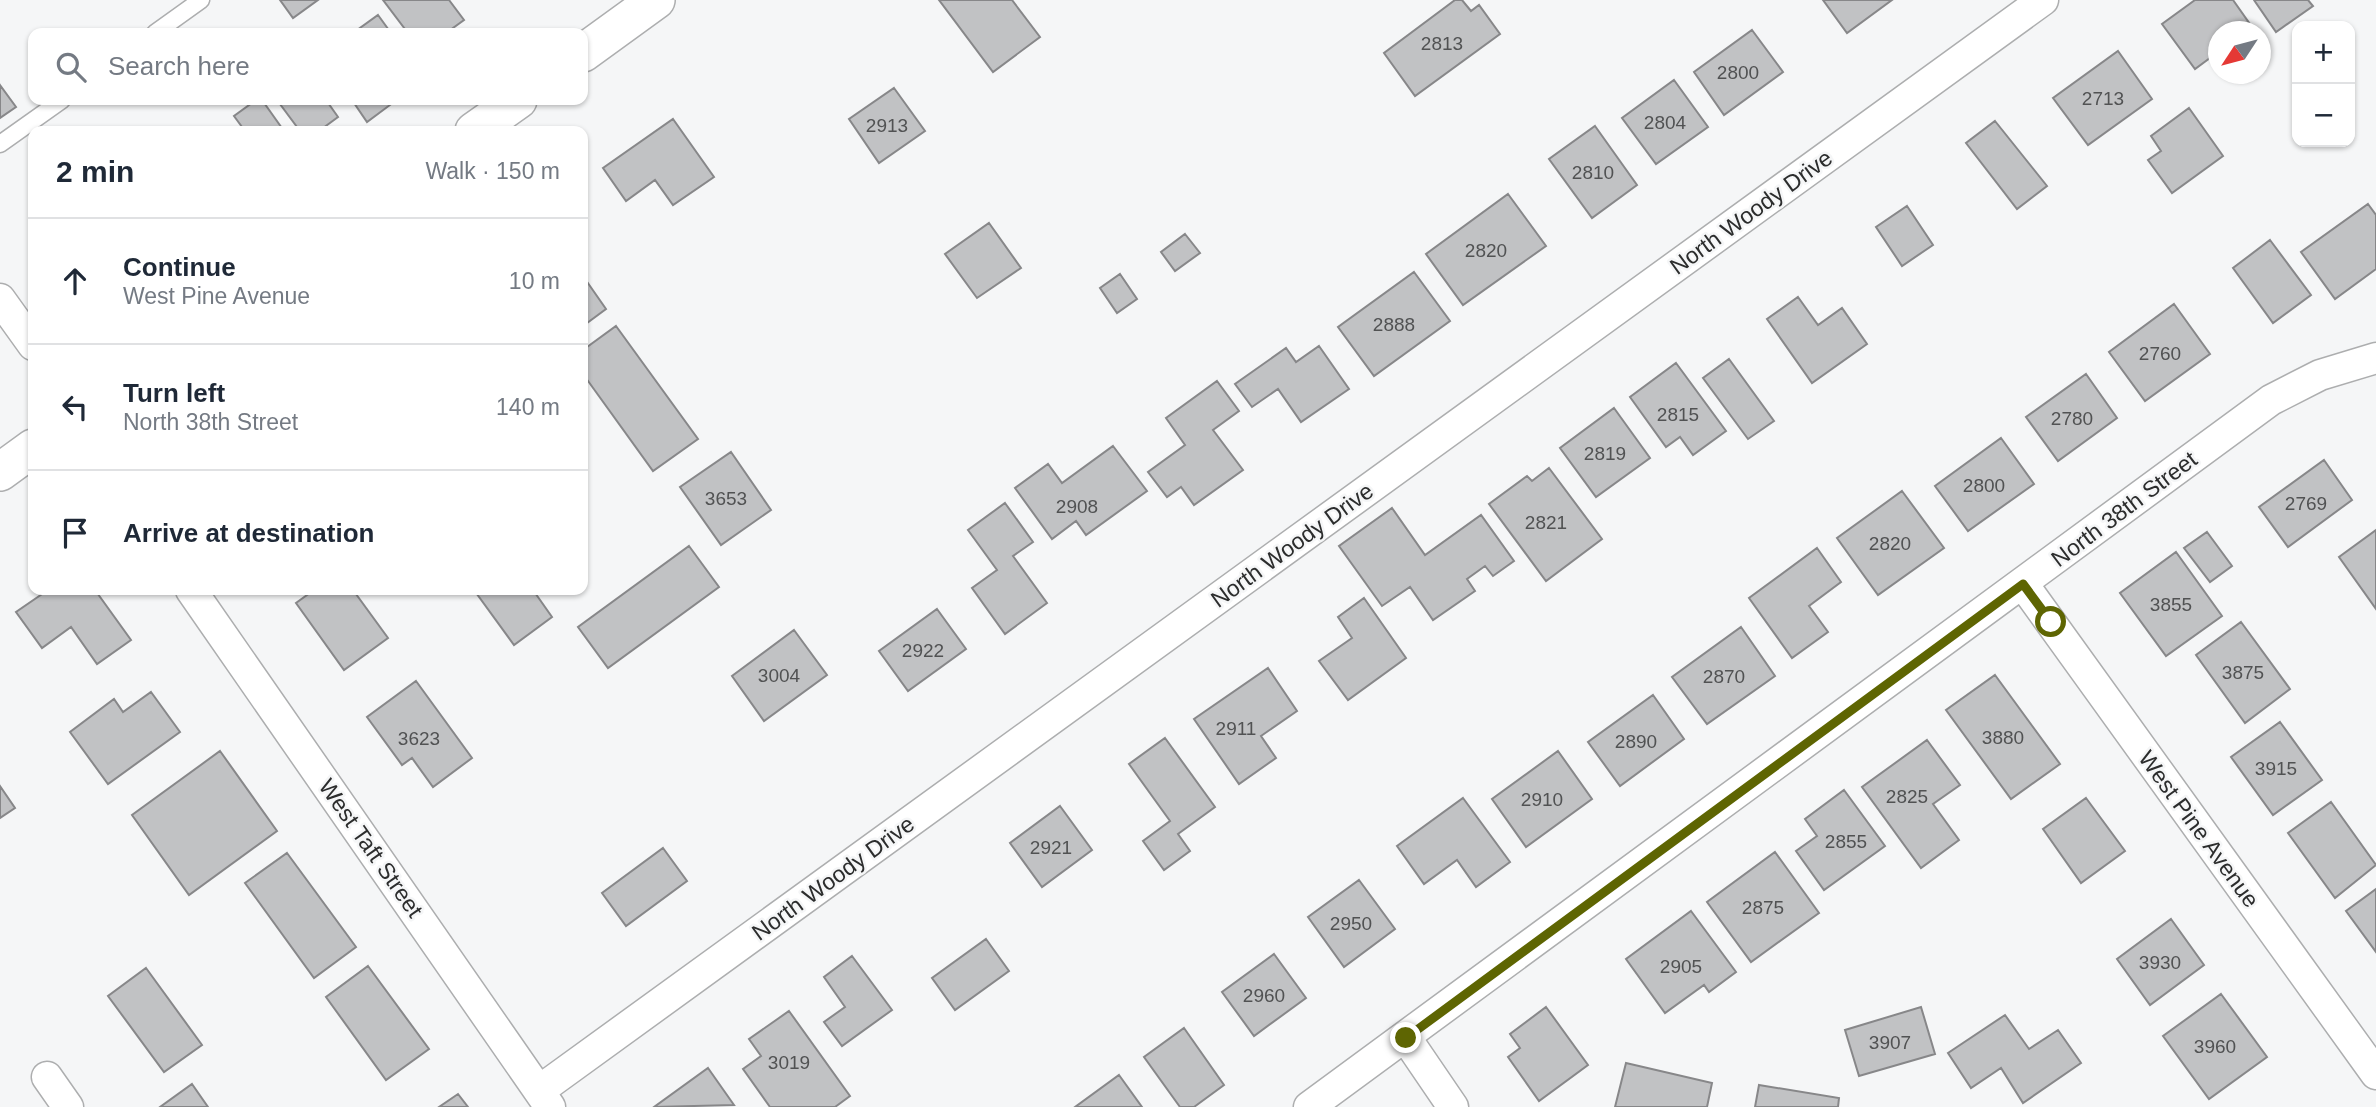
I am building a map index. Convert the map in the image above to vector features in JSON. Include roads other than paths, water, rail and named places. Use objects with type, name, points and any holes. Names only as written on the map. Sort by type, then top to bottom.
[{"type":"street","name":"North Woody Drive","points":[[546,1098],[2043,0]]},
{"type":"street","points":[[588,49],[647,3]]},
{"type":"street","points":[[481,126],[511,105]]},
{"type":"street","points":[[0,299],[28,338]]},
{"type":"street","name":"North 38th Street","points":[[1309,1107],[2271,400],[2320,375],[2376,358]]},
{"type":"street","points":[[0,472],[28,452]]},
{"type":"street","name":"West Pine Avenue","points":[[2023,584],[2376,1074]]},
{"type":"street","name":"West Taft Street","points":[[194,595],[546,1098]]},
{"type":"street","points":[[1406,1038],[1453,1107]]},
{"type":"street","points":[[47,1077],[68,1107]]},
{"type":"lane","points":[[162,28],[201,0]]},
{"type":"lane","points":[[0,144],[55,105]]}]
